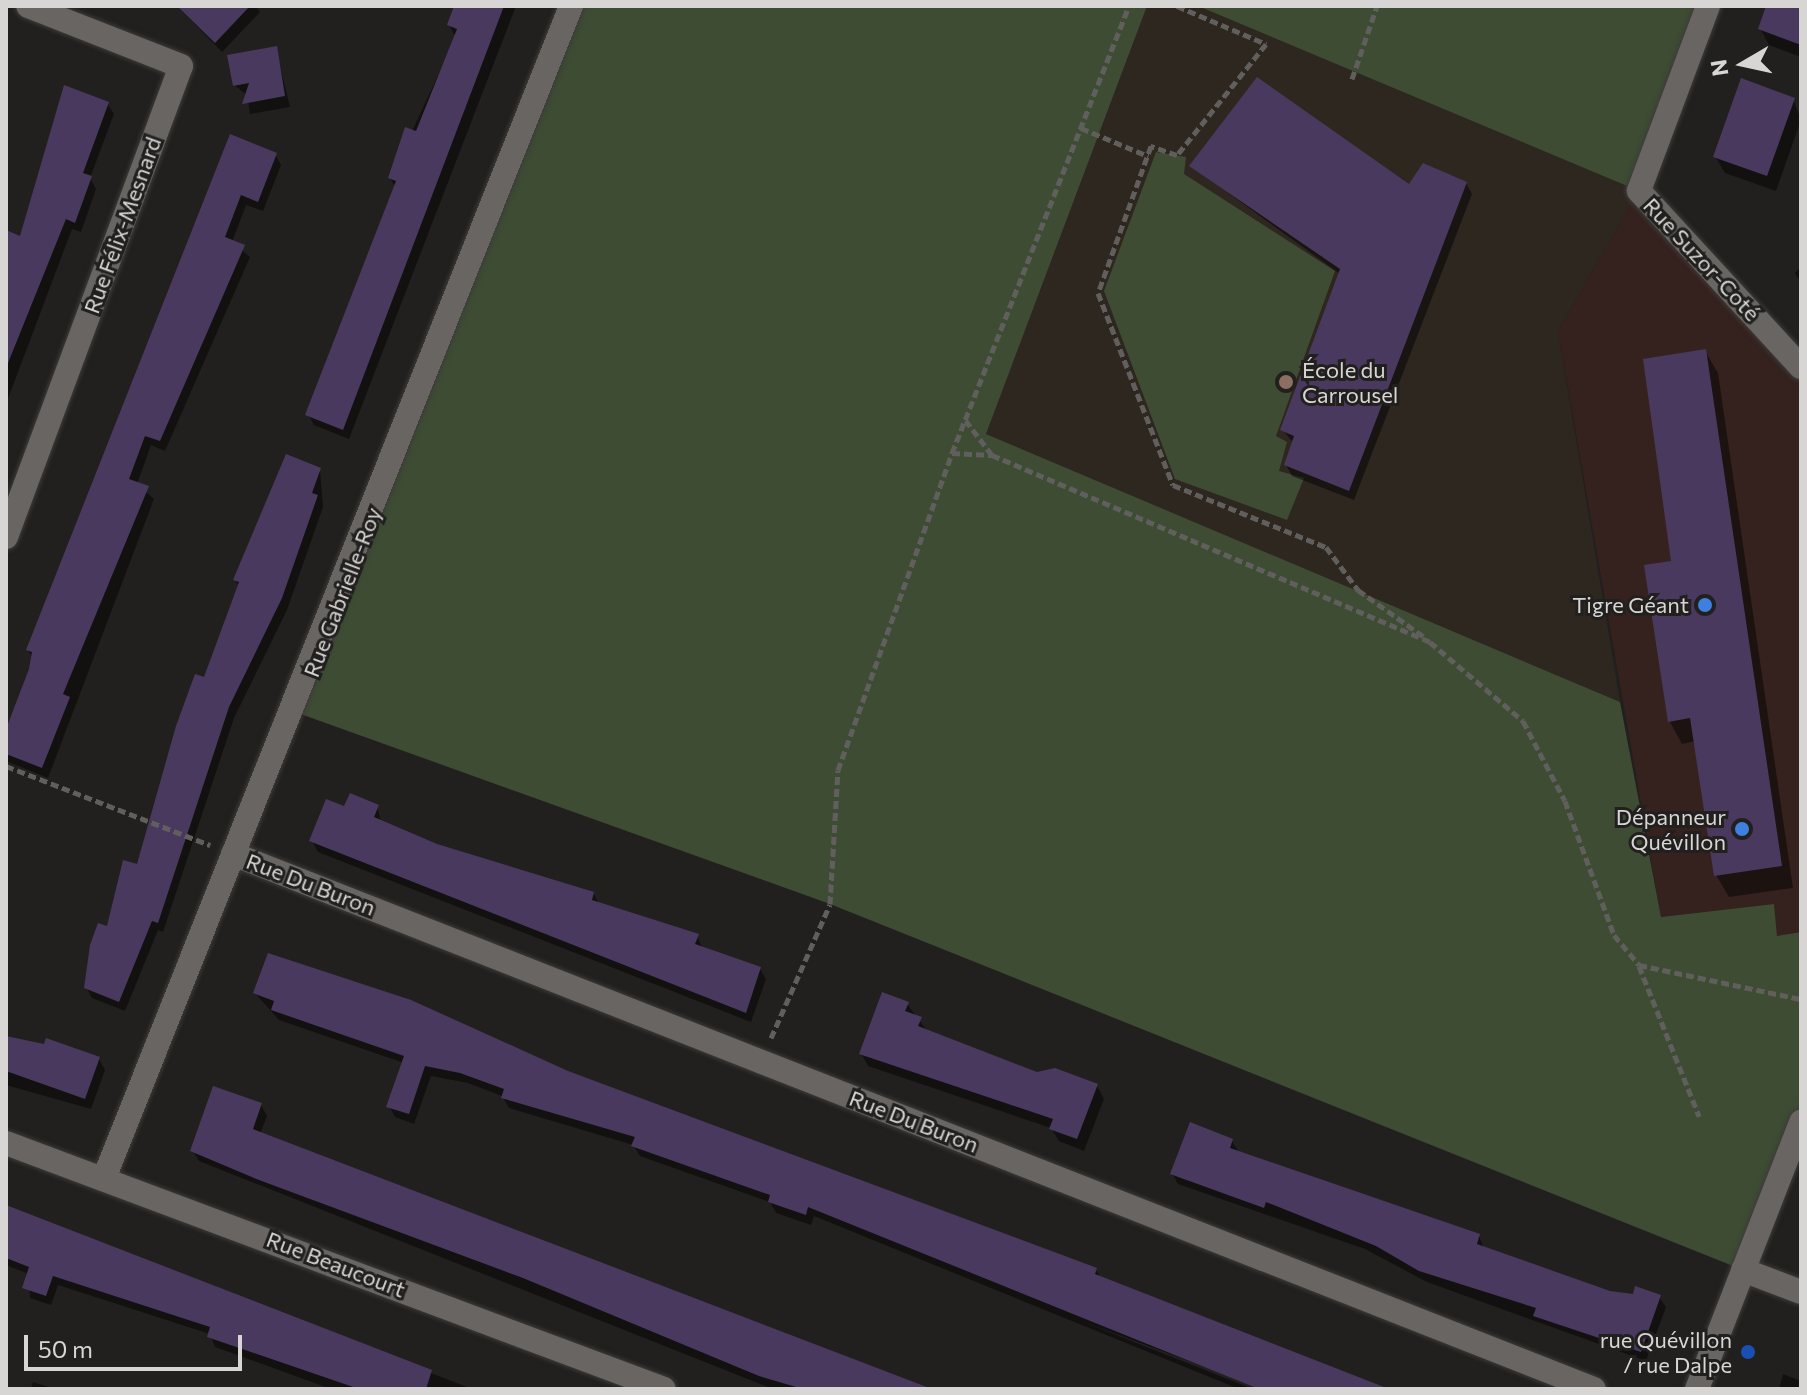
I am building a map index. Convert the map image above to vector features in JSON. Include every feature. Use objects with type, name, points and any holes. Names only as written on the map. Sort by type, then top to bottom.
[{"type":"street","name":"Rue Félix-Mesnard","points":[[6,537],[181,66],[28,6]]},
{"type":"street","name":"Rue Gabrielle-Roy","points":[[105,1176],[571,6]]},
{"type":"street","name":"Rue Suzor-Coté","points":[[1708,6],[1639,191],[1801,367]]},
{"type":"street","name":"Rue Du Buron","points":[[233,854],[1594,1389]]},
{"type":"street","points":[[1697,1389],[1801,1122]]},
{"type":"street","name":"Rue Beaucourt","points":[[6,1143],[105,1176],[664,1389]]},
{"type":"street","points":[[1743,1270],[1801,1292]]},
{"type":"path","points":[[761,1061],[830,904],[838,770],[952,453],[1129,6]]},
{"type":"path","points":[[1177,6],[1266,44],[1177,155],[1151,146],[1098,293],[1173,485],[1326,547],[1358,590],[1430,642],[1523,721],[1565,801],[1614,935],[1639,965],[1699,1116]]},
{"type":"path","points":[[1352,79],[1377,6]]},
{"type":"path","points":[[1081,128],[1148,156]]},
{"type":"path","points":[[965,420],[992,455]]},
{"type":"path","points":[[952,453],[992,455],[1430,642]]},
{"type":"path","points":[[6,766],[233,854]]},
{"type":"path","points":[[1639,965],[1801,999]]},
{"type":"shaded area","name":"École du Carrousel","points":[[1147,6],[1198,6],[1639,191],[1558,331],[1620,702],[986,434]]},
{"type":"shaded area","points":[[1639,191],[1801,379],[1801,932],[1777,936],[1774,904],[1661,917],[1558,331]]},
{"type":"green space","points":[[571,6],[1147,6],[986,434],[1620,702],[1661,917],[1774,904],[1777,936],[1801,932],[1801,1122],[1743,1270],[830,904],[295,712]]},
{"type":"green space","points":[[1198,6],[1708,6],[1639,191]]},
{"type":"green space","points":[[1156,152],[1186,157],[1184,174],[1335,271],[1276,436],[1287,442],[1279,471],[1304,478],[1287,520],[1175,479],[1104,291]]},
{"type":"building","points":[[177,6],[250,6],[215,43]]},
{"type":"building","points":[[454,6],[504,6],[343,430],[305,415],[396,181],[388,178],[405,127],[416,131],[457,29],[447,25]]},
{"type":"building","points":[[1766,6],[1801,6],[1801,45],[1758,29]]},
{"type":"building","points":[[277,46],[285,96],[242,104],[249,83],[233,86],[227,55]]},
{"type":"building","points":[[1257,77],[1409,184],[1423,163],[1467,182],[1349,491],[1284,465],[1294,436],[1280,430],[1340,269],[1189,166]]},
{"type":"building","points":[[1741,78],[1795,98],[1767,176],[1713,157]]},
{"type":"building","points":[[64,85],[109,102],[83,173],[92,176],[75,223],[66,219],[6,368],[6,230],[20,236]]},
{"type":"building","points":[[230,134],[277,153],[258,202],[241,195],[225,237],[245,245],[160,441],[145,436],[129,479],[149,486],[63,694],[70,697],[42,768],[6,754],[6,729],[29,669],[32,652],[26,650]]},
{"type":"building","points":[[1706,349],[1782,866],[1714,876],[1690,718],[1668,722],[1644,565],[1671,561],[1643,359]]},
{"type":"building","points":[[286,454],[321,468],[312,493],[318,495],[282,598],[229,707],[158,923],[152,921],[119,1002],[84,988],[90,945],[98,923],[107,926],[123,860],[137,864],[176,726],[195,674],[204,677],[239,582],[233,580]]},
{"type":"building","points":[[350,793],[379,805],[374,817],[437,844],[594,892],[592,900],[699,934],[695,944],[761,967],[746,1013],[309,841],[326,799],[344,806]]},
{"type":"building","points":[[268,953],[411,1000],[568,1071],[1097,1268],[1095,1274],[1389,1389],[1259,1389],[808,1207],[806,1215],[768,1202],[770,1195],[631,1146],[635,1137],[501,1098],[504,1089],[460,1073],[425,1066],[409,1114],[386,1107],[404,1056],[271,1010],[274,1001],[253,993]]},
{"type":"building","points":[[882,992],[909,1002],[905,1011],[922,1017],[918,1026],[1037,1072],[1055,1068],[1098,1084],[1077,1139],[1049,1129],[1053,1119],[859,1054]]},
{"type":"building","points":[[6,1036],[44,1044],[46,1038],[100,1057],[85,1099],[6,1071]]},
{"type":"building","points":[[213,1086],[262,1103],[253,1129],[932,1389],[803,1389],[759,1376],[523,1278],[259,1180],[190,1151]]},
{"type":"building","points":[[1190,1122],[1233,1139],[1230,1148],[1480,1234],[1477,1244],[1610,1291],[1633,1294],[1635,1286],[1661,1295],[1641,1352],[1533,1316],[1536,1308],[1419,1271],[1376,1246],[1266,1202],[1264,1208],[1170,1174]]},
{"type":"building","points":[[6,1205],[432,1370],[426,1389],[359,1389],[207,1337],[210,1327],[53,1276],[46,1296],[22,1288],[29,1267],[6,1258]]},
{"type":"place","name":"École du Carrousel","points":[[1286,382]]},
{"type":"place","name":"Tigre Géant","points":[[1705,605]]},
{"type":"place","name":"Dépanneur Quévillon","points":[[1742,829]]},
{"type":"place","name":"rue Quévillon / rue Dalpe","points":[[1748,1352]]}]
